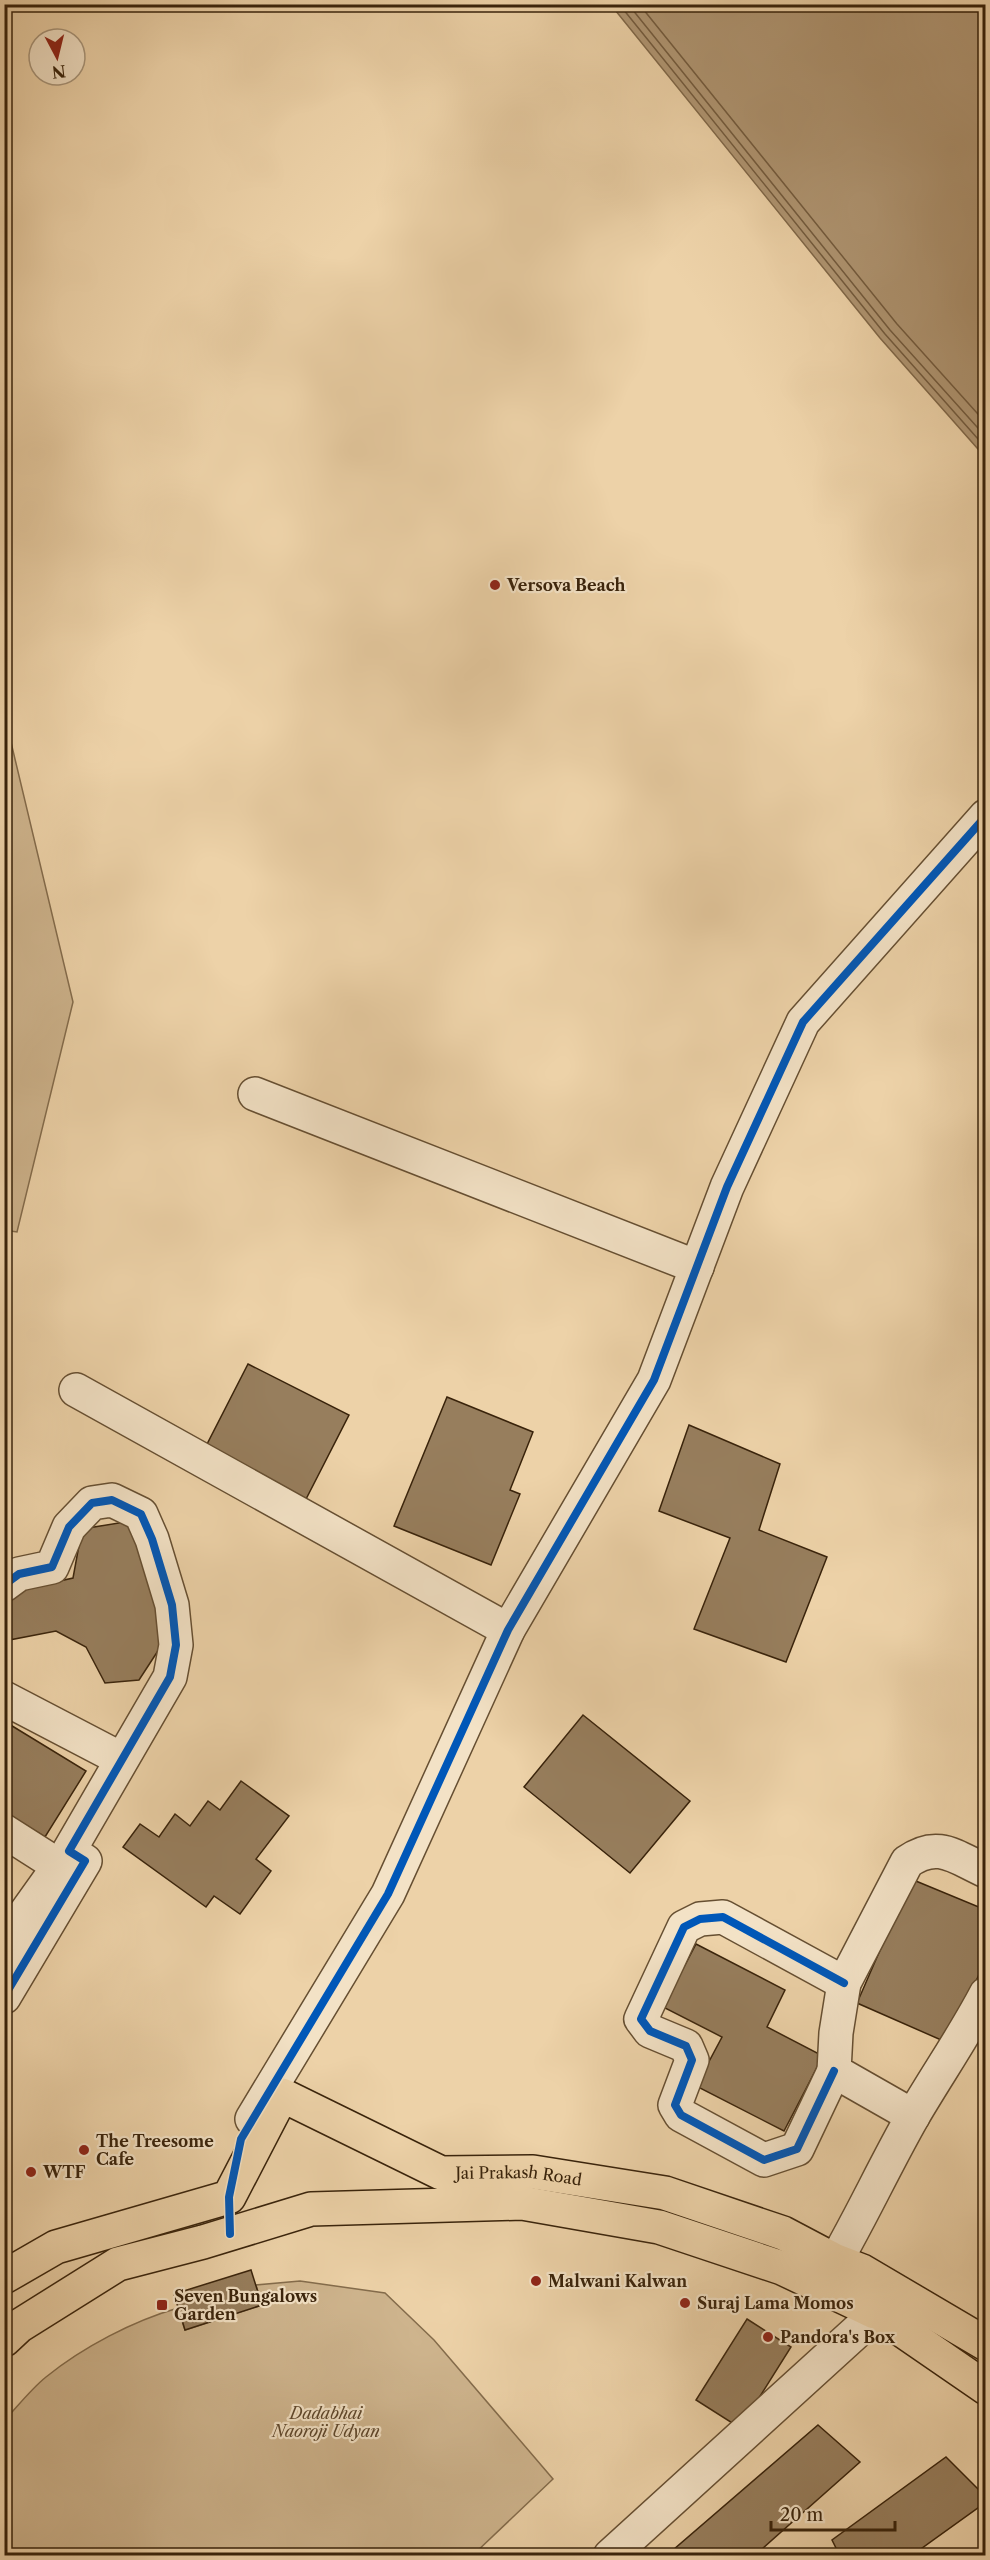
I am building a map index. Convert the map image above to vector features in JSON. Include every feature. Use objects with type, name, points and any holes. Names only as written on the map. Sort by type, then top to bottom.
[{"type":"main road","name":"Jai Prakash Road","points":[[229,2198],[282,2096],[441,2173],[533,2172],[665,2193],[783,2233],[828,2274]]},
{"type":"main road","points":[[4,2277],[56,2247],[229,2198]]},
{"type":"main road","name":"Jai Prakash Road","points":[[4,2340],[19,2326],[118,2264],[230,2234],[311,2209],[522,2203],[659,2227],[782,2268],[828,2274],[862,2271],[884,2300],[986,2388]]},
{"type":"main road","name":"Jai Prakash Road","points":[[884,2300],[986,2344]]},
{"type":"street","points":[[230,2234],[229,2198],[241,2139],[388,1894],[508,1630],[654,1380],[727,1187],[803,1022],[986,816]]},
{"type":"street","points":[[255,1094],[697,1268]]},
{"type":"street","points":[[76,1390],[508,1630]]},
{"type":"street","points":[[4,1585],[19,1574],[52,1567],[69,1527],[92,1503],[112,1500],[141,1514],[152,1539],[172,1605],[176,1645],[170,1677],[64,1858],[4,1943]]},
{"type":"street","points":[[4,1698],[121,1760]]},
{"type":"street","points":[[4,1831],[64,1858],[85,1862],[4,1997]]},
{"type":"street","points":[[844,1983],[723,1917],[700,1919],[684,1927],[641,2019],[650,2031],[686,2046],[692,2060],[675,2105],[681,2115],[764,2160],[797,2149],[834,2071],[836,2033],[844,1983],[907,1862],[921,1852],[940,1851],[986,1871]]},
{"type":"street","points":[[828,2274],[913,2115],[968,2029],[986,1994]]},
{"type":"street","points":[[834,2071],[913,2115]]},
{"type":"street","points":[[610,2556],[884,2300]]},
{"type":"green space","points":[[4,713],[73,1002],[17,1232],[4,1230]]},
{"type":"green space","name":"Dadabhai Naoroji Udyan","points":[[300,2281],[385,2293],[434,2340],[553,2479],[473,2555],[5,2555],[4,2421],[40,2382],[92,2345],[161,2313],[178,2308],[185,2330],[262,2305],[256,2285]]},
{"type":"water","points":[[611,5],[985,5],[985,457],[880,338]]},
{"type":"building","points":[[248,1364],[349,1415],[304,1503],[203,1452]]},
{"type":"building","points":[[447,1397],[533,1432],[510,1490],[520,1494],[491,1565],[394,1526]]},
{"type":"building","points":[[689,1425],[780,1464],[759,1530],[827,1557],[786,1662],[694,1629],[730,1538],[659,1511]]},
{"type":"building","points":[[137,1520],[165,1640],[139,1680],[105,1683],[86,1647],[56,1631],[4,1641],[4,1593],[73,1578],[82,1529]]},
{"type":"building","points":[[583,1715],[690,1801],[630,1873],[524,1787]]},
{"type":"building","points":[[4,1721],[86,1771],[45,1837],[4,1812]]},
{"type":"building","points":[[241,1781],[289,1816],[256,1859],[271,1871],[240,1914],[214,1896],[206,1907],[123,1847],[140,1824],[159,1837],[175,1814],[190,1826],[208,1801],[220,1810]]},
{"type":"building","points":[[911,1879],[986,1910],[986,1959],[948,2043],[857,2003]]},
{"type":"building","points":[[696,1944],[785,1990],[767,2027],[823,2056],[784,2131],[696,2086],[722,2037],[663,2007]]},
{"type":"building","points":[[251,2270],[262,2305],[185,2330],[174,2294]]},
{"type":"building","points":[[747,2319],[791,2347],[740,2428],[696,2400]]},
{"type":"building","points":[[818,2425],[860,2462],[754,2556],[666,2556]]},
{"type":"building","points":[[946,2457],[986,2497],[986,2502],[911,2556],[840,2556],[832,2540]]},
{"type":"cycle path","points":[[230,2234],[229,2197],[241,2139],[388,1894],[508,1630],[654,1380],[727,1187],[803,1022],[986,816]]},
{"type":"cycle path","points":[[4,1585],[19,1574],[52,1567],[69,1527],[92,1503],[112,1500],[141,1514],[152,1539],[172,1605],[176,1645],[170,1677],[69,1851],[85,1861],[4,1997]]},
{"type":"cycle path","points":[[834,2071],[797,2149],[764,2160],[681,2115],[675,2105],[692,2060],[686,2046],[650,2031],[641,2019],[684,1927],[700,1919],[723,1917],[844,1983]]},
{"type":"place","name":"Versova Beach","points":[[495,585]]},
{"type":"place","name":"The Treesome Cafe","points":[[84,2150]]},
{"type":"place","name":"WTF","points":[[31,2172]]},
{"type":"place","name":"Malwani Kalwan","points":[[536,2281]]},
{"type":"place","name":"Suraj Lama Momos","points":[[685,2303]]},
{"type":"place","name":"Seven Bungalows Garden","points":[[162,2305]]},
{"type":"place","name":"Pandora's Box","points":[[768,2337]]}]
